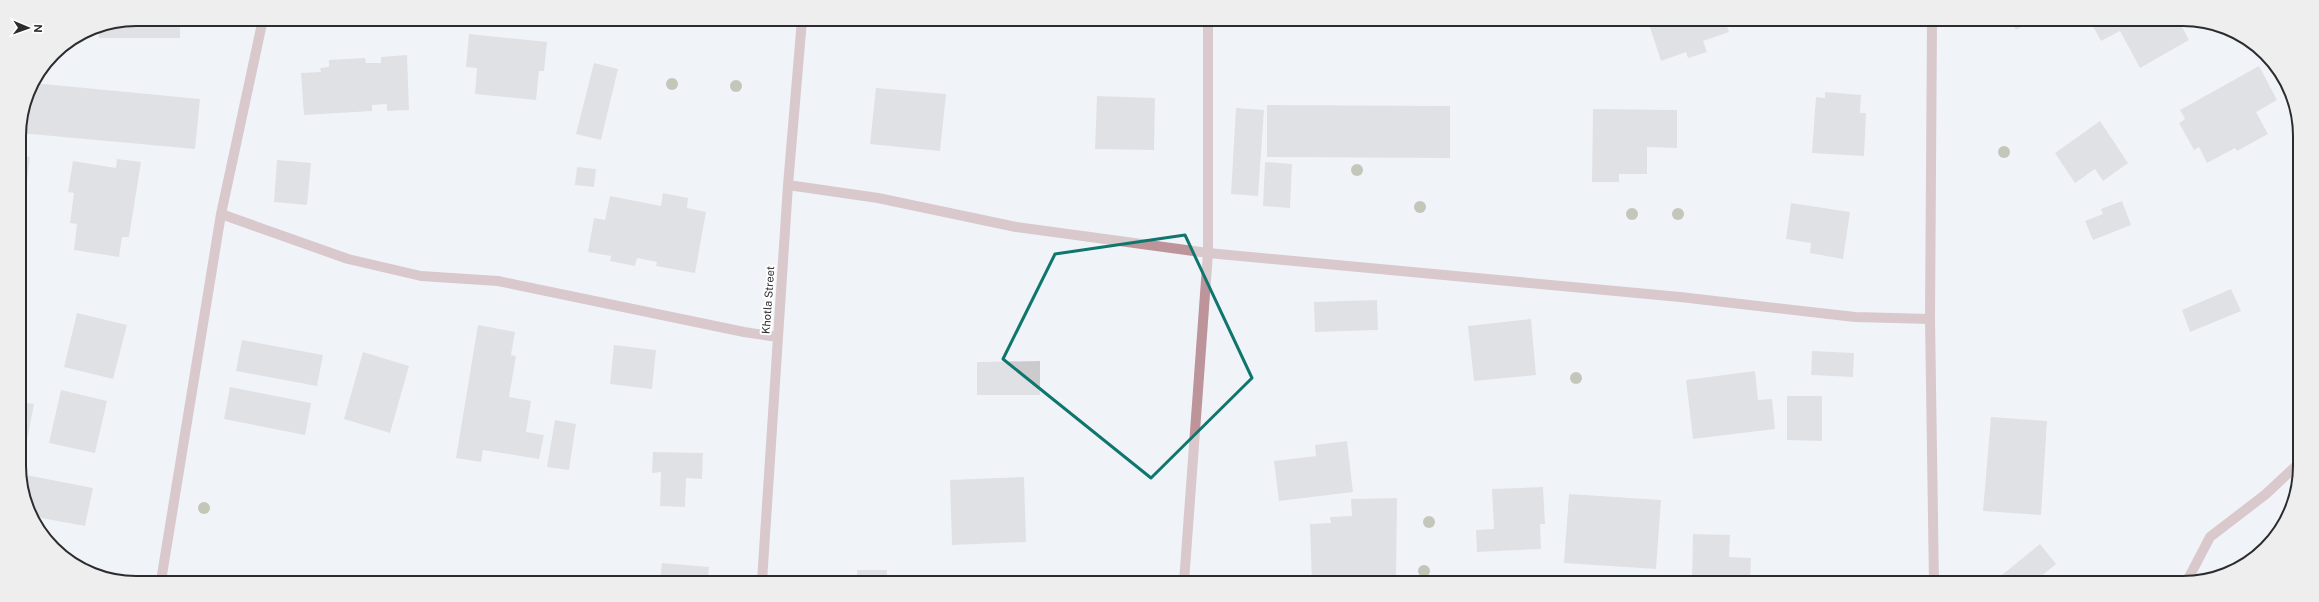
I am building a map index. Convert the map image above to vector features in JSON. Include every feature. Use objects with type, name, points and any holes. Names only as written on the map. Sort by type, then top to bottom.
[{"type":"street","points":[[163,576],[221,214],[261,26]]},
{"type":"street","name":"Khotla Street","points":[[762,576],[777,337],[801,26]]},
{"type":"street","points":[[1184,576],[1208,253],[1208,26]]},
{"type":"street","points":[[1932,26],[1930,319],[1934,576]]},
{"type":"street","points":[[788,184],[878,198],[1016,227],[1208,253],[1672,296],[1855,317],[1930,319]]},
{"type":"street","points":[[221,214],[348,259],[421,276],[498,281],[744,332],[777,337]]},
{"type":"street","points":[[2190,576],[2210,537],[2266,494],[2293,469]]},
{"type":"highlighted area","points":[[1185,235],[1252,378],[1151,478],[1003,359],[1055,254]]},
{"type":"building","points":[[180,26],[180,38],[99,38],[99,33],[122,27]]},
{"type":"building","points":[[1650,26],[1727,26],[1729,32],[1703,41],[1707,52],[1688,58],[1686,52],[1661,61]]},
{"type":"building","points":[[2014,26],[2023,26],[2016,30]]},
{"type":"building","points":[[2093,26],[2182,26],[2189,40],[2140,68],[2120,31],[2101,41]]},
{"type":"building","points":[[469,34],[547,42],[544,71],[539,71],[536,100],[475,94],[477,68],[466,67]]},
{"type":"building","points":[[407,55],[409,110],[387,111],[387,104],[372,105],[372,111],[304,115],[301,73],[321,72],[320,68],[329,67],[329,60],[365,58],[366,63],[381,63],[381,57]]},
{"type":"building","points":[[594,63],[618,69],[601,140],[576,134]]},
{"type":"building","points":[[2259,66],[2277,100],[2256,112],[2268,134],[2237,151],[2235,148],[2207,163],[2199,147],[2194,150],[2179,123],[2185,119],[2180,110]]},
{"type":"building","points":[[39,84],[200,99],[195,149],[26,134],[26,129],[34,94]]},
{"type":"building","points":[[876,88],[946,94],[940,151],[870,144]]},
{"type":"building","points":[[1825,92],[1861,95],[1860,113],[1866,113],[1864,156],[1812,153],[1816,97],[1825,98]]},
{"type":"building","points":[[1097,96],[1155,98],[1154,150],[1095,149]]},
{"type":"building","points":[[1267,105],[1450,106],[1450,158],[1267,157]]},
{"type":"building","points":[[1236,108],[1264,110],[1258,196],[1231,194]]},
{"type":"building","points":[[1593,109],[1677,110],[1677,148],[1647,147],[1647,174],[1619,174],[1619,182],[1592,182]]},
{"type":"building","points":[[2100,121],[2128,163],[2103,181],[2095,169],[2075,183],[2055,153]]},
{"type":"building","points":[[26,156],[30,157],[26,189]]},
{"type":"building","points":[[117,159],[141,162],[129,237],[122,237],[119,257],[74,250],[77,224],[70,223],[74,193],[68,192],[73,161],[116,168]]},
{"type":"building","points":[[277,160],[311,163],[307,205],[274,202]]},
{"type":"building","points":[[1265,162],[1292,164],[1290,208],[1263,206]]},
{"type":"building","points":[[577,167],[596,169],[594,187],[575,185]]},
{"type":"building","points":[[663,193],[688,198],[687,208],[706,212],[695,273],[656,266],[657,262],[637,258],[635,266],[610,261],[611,256],[588,252],[594,218],[605,220],[610,196],[661,206]]},
{"type":"building","points":[[2122,201],[2131,225],[2093,240],[2085,221],[2103,214],[2101,209]]},
{"type":"building","points":[[1791,203],[1850,212],[1843,259],[1810,253],[1811,243],[1786,239]]},
{"type":"building","points":[[2231,289],[2241,311],[2190,332],[2182,310]]},
{"type":"building","points":[[1377,300],[1378,330],[1315,332],[1314,302]]},
{"type":"building","points":[[77,313],[127,325],[113,379],[64,367]]},
{"type":"building","points":[[1531,319],[1536,375],[1474,381],[1468,326]]},
{"type":"building","points":[[478,325],[515,332],[511,355],[516,356],[509,397],[531,401],[526,432],[544,435],[539,459],[483,450],[481,462],[456,458]]},
{"type":"building","points":[[242,340],[323,355],[317,386],[236,371]]},
{"type":"building","points":[[614,345],[656,350],[652,389],[610,384]]},
{"type":"building","points":[[1812,351],[1854,353],[1853,377],[1811,375]]},
{"type":"building","points":[[363,352],[409,366],[390,433],[344,419]]},
{"type":"building","points":[[1040,361],[1040,395],[977,395],[977,362]]},
{"type":"building","points":[[1755,371],[1758,400],[1772,399],[1775,429],[1693,439],[1686,380]]},
{"type":"building","points":[[230,387],[311,403],[305,435],[224,419]]},
{"type":"building","points":[[61,390],[107,401],[95,453],[49,443]]},
{"type":"building","points":[[1787,396],[1822,396],[1822,441],[1787,440]]},
{"type":"building","points":[[26,403],[34,404],[26,445]]},
{"type":"building","points":[[1991,417],[2047,421],[2041,515],[1983,511]]},
{"type":"building","points":[[555,420],[576,424],[569,470],[547,467]]},
{"type":"building","points":[[1347,441],[1353,492],[1279,501],[1274,461],[1316,456],[1315,445]]},
{"type":"building","points":[[653,452],[703,453],[702,479],[686,478],[685,507],[660,506],[661,472],[652,473]]},
{"type":"building","points":[[26,475],[93,488],[85,526],[39,518],[34,508]]},
{"type":"building","points":[[1024,477],[1026,542],[952,545],[950,480]]},
{"type":"building","points":[[1543,487],[1545,524],[1540,524],[1541,549],[1477,552],[1476,530],[1494,529],[1492,489]]},
{"type":"building","points":[[1569,494],[1661,500],[1656,569],[1564,563]]},
{"type":"building","points":[[1397,498],[1396,576],[1312,576],[1310,524],[1331,523],[1330,517],[1352,516],[1351,499]]},
{"type":"building","points":[[1693,534],[1730,535],[1729,557],[1751,558],[1750,576],[1692,576]]},
{"type":"building","points":[[2040,544],[2056,564],[2041,576],[2001,576]]},
{"type":"building","points":[[662,563],[709,567],[708,576],[661,576]]},
{"type":"building","points":[[857,570],[887,570],[887,576],[857,576]]}]
